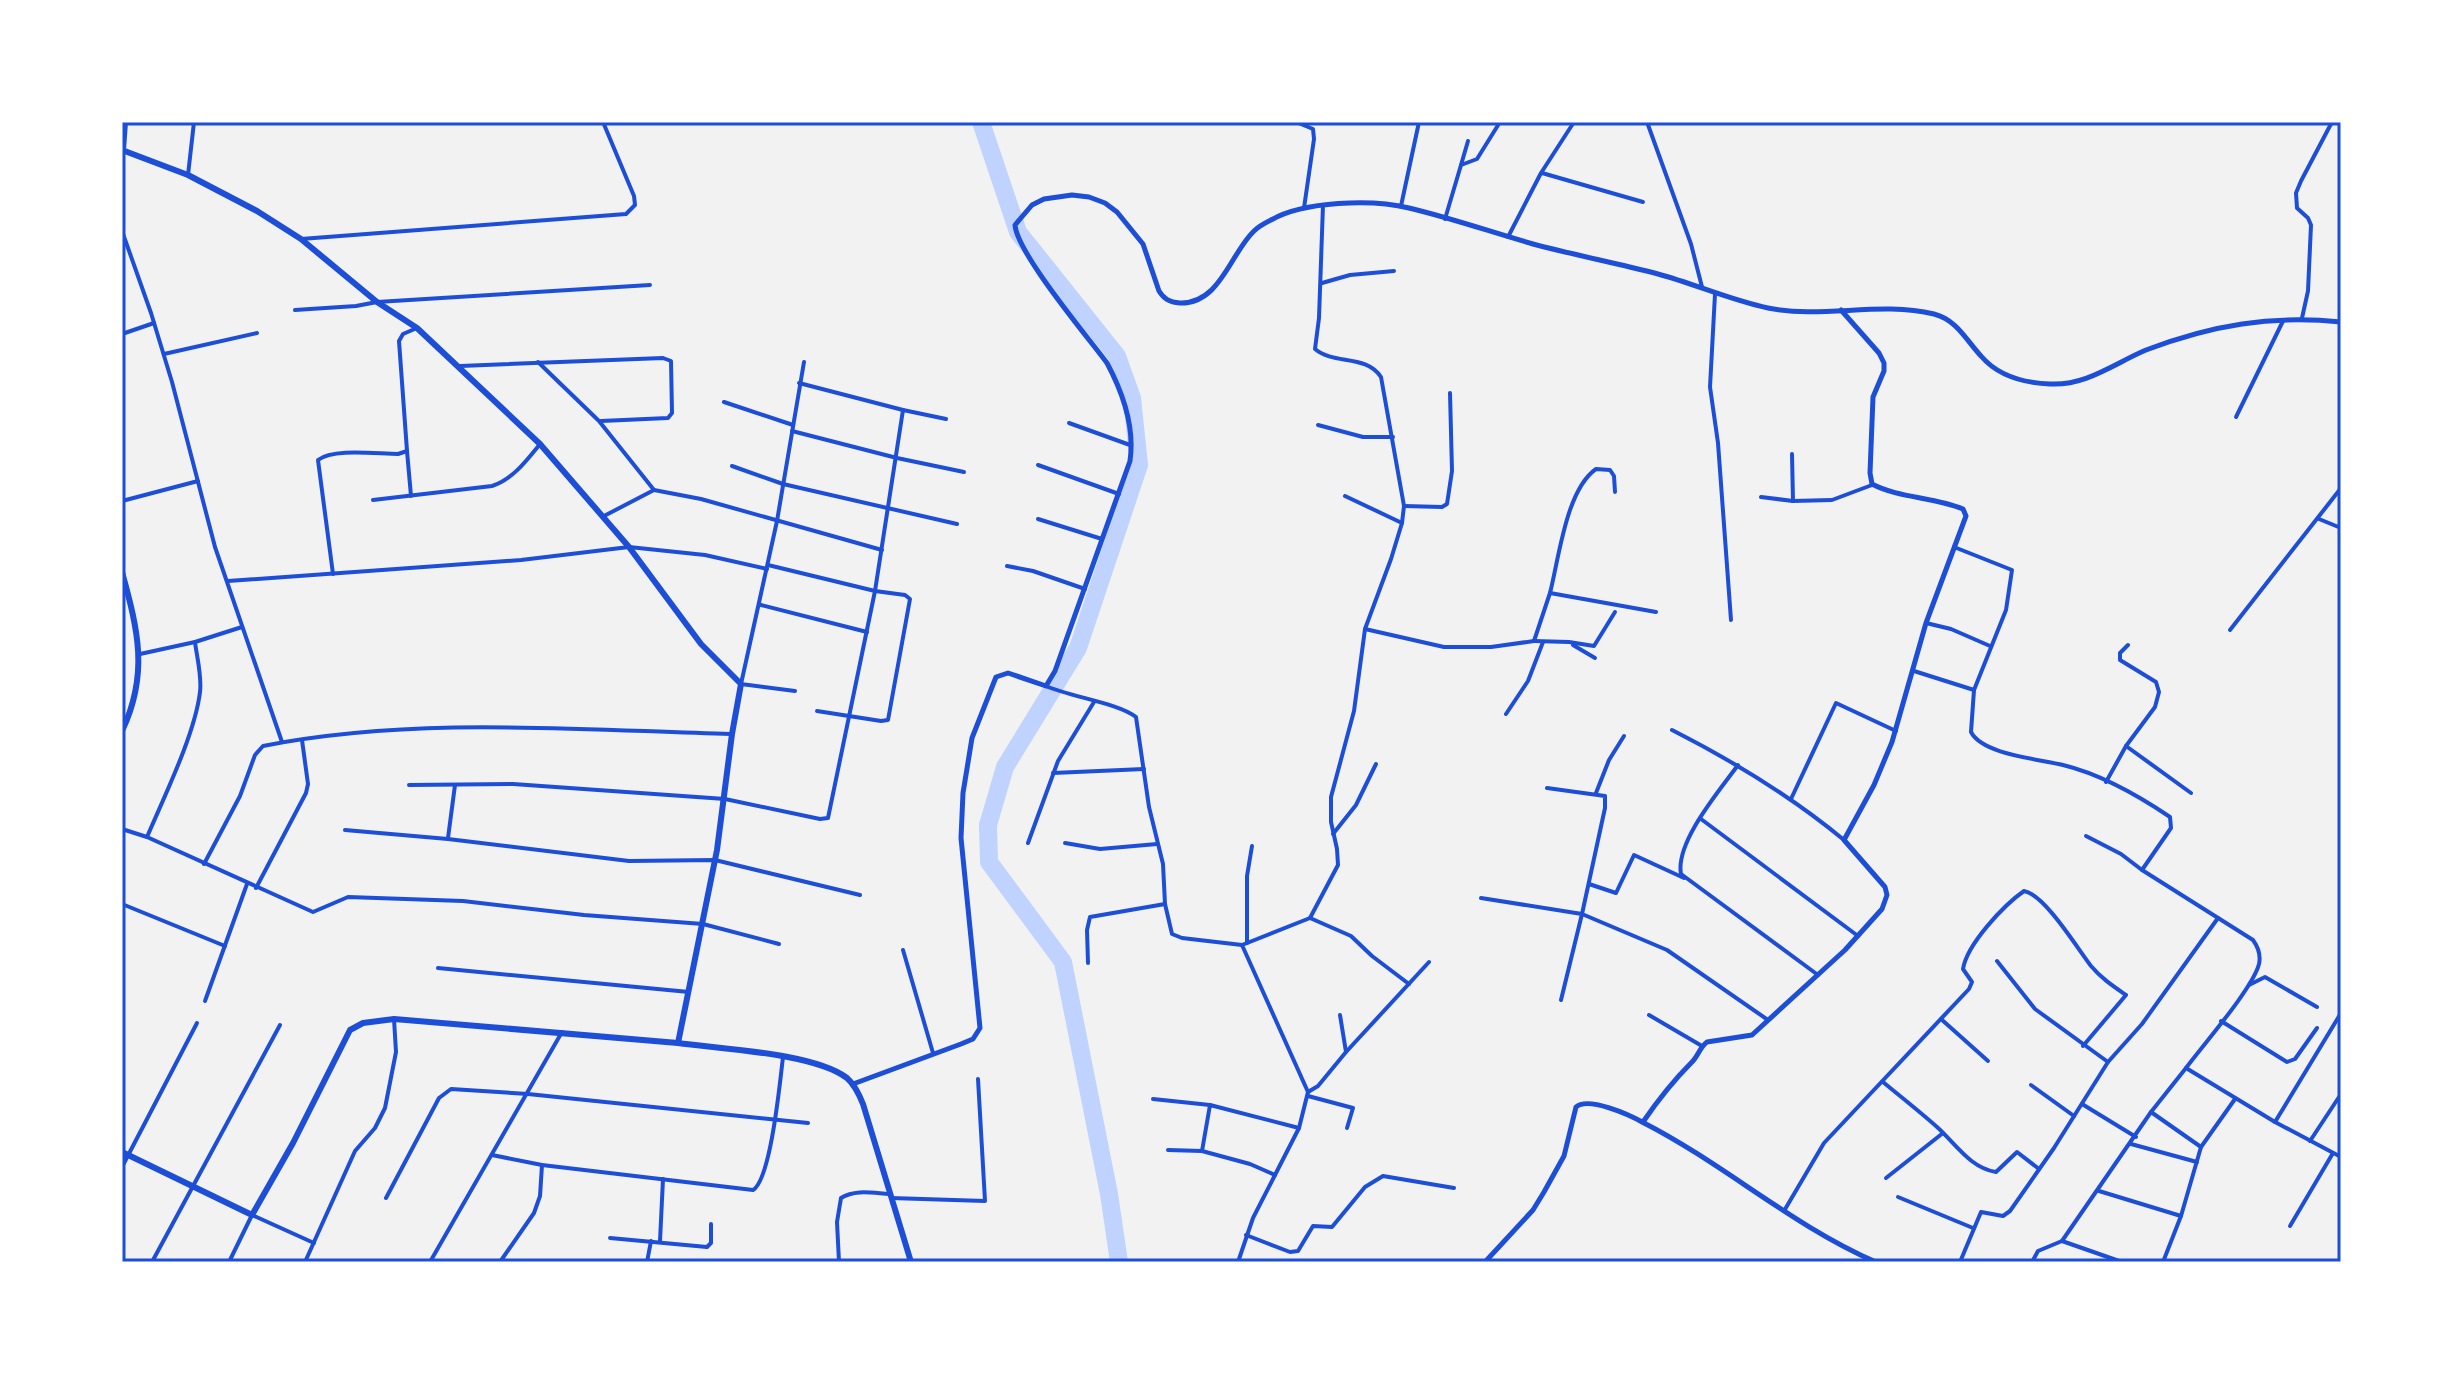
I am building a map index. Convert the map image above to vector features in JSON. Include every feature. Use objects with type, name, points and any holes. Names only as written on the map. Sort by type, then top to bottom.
[{"type":"main road","points":[[123,150],[188,175],[233,197],[301,239],[377,302],[417,328],[540,444],[629,547],[701,644],[741,684],[715,860],[678,1043]]},
{"type":"main road","points":[[122,572],[137,627],[140,654],[135,697],[122,731]]},
{"type":"main road","points":[[125,1153],[252,1215],[293,1143],[350,1030],[363,1023],[394,1019],[562,1032],[783,1057],[825,1066],[853,1084],[863,1104],[911,1262]]},
{"type":"street","points":[[123,150],[126,122]]},
{"type":"street","points":[[188,175],[194,122]]},
{"type":"street","points":[[301,239],[626,214],[635,205],[634,196],[603,122]]},
{"type":"street","points":[[1296,122],[1313,129],[1314,139],[1304,208]]},
{"type":"street","points":[[1401,206],[1419,122]]},
{"type":"street","points":[[1461,165],[1477,159],[1500,122]]},
{"type":"street","points":[[1508,237],[1541,173],[1574,122]]},
{"type":"street","points":[[1647,122],[1691,244],[1702,290]]},
{"type":"street","points":[[2302,318],[2308,291],[2307,257],[2311,225],[2297,208],[2296,193],[2332,122]]},
{"type":"street","points":[[1445,219],[1468,141]]},
{"type":"street","points":[[1541,173],[1643,202]]},
{"type":"street","points":[[1048,687],[1119,494],[1133,446],[1128,418],[1107,363],[1031,260],[1015,231],[1015,225],[1032,205],[1044,199],[1072,195],[1105,203],[1117,212],[1143,244],[1163,297],[1169,301],[1189,303],[1199,301],[1218,283],[1255,229],[1274,218],[1323,205],[1401,206],[1508,237],[1660,275],[1715,294],[1784,310],[1887,307],[1944,317],[1958,327],[1982,359],[1997,370],[2014,378],[2055,384],[2098,375],[2146,350],[2207,331],[2264,320],[2302,318],[2341,322]]},
{"type":"street","points":[[853,1084],[973,1039],[980,1028],[961,838],[963,793],[972,738],[993,680],[999,675],[1014,674],[1066,695],[1121,708],[1136,717],[1163,864],[1165,904],[1172,934],[1245,944],[1310,918],[1338,865],[1331,797],[1354,711],[1365,629],[1402,523],[1404,506],[1385,390],[1376,371],[1360,362],[1322,354],[1315,349],[1323,205]]},
{"type":"street","points":[[122,231],[164,354],[215,547],[282,742]]},
{"type":"street","points":[[1321,283],[1350,275],[1394,271]]},
{"type":"street","points":[[295,310],[650,285]]},
{"type":"street","points":[[1715,294],[1710,387],[1718,443],[1731,620]]},
{"type":"street","points":[[1841,310],[1879,353],[1884,363],[1884,371],[1873,397],[1872,484]]},
{"type":"street","points":[[2236,417],[2284,319]]},
{"type":"street","points":[[122,334],[154,323]]},
{"type":"street","points":[[411,496],[399,341],[403,334],[417,328]]},
{"type":"street","points":[[164,354],[257,333]]},
{"type":"street","points":[[460,366],[663,358],[671,361],[672,413],[668,418],[599,421]]},
{"type":"street","points":[[538,362],[599,421],[654,490]]},
{"type":"street","points":[[795,691],[741,684],[761,605],[804,362]]},
{"type":"street","points":[[799,383],[946,419]]},
{"type":"street","points":[[1404,506],[1442,507],[1447,504],[1452,471],[1450,393]]},
{"type":"street","points":[[724,402],[792,428],[897,458],[964,472]]},
{"type":"street","points":[[409,785],[513,784],[725,799],[820,819],[828,818],[875,591],[903,410]]},
{"type":"street","points":[[1069,423],[1133,446]]},
{"type":"street","points":[[1318,425],[1363,437],[1393,437]]},
{"type":"street","points":[[373,500],[472,490],[499,484],[519,468],[540,444]]},
{"type":"street","points":[[333,574],[317,463],[319,458],[336,454],[398,454],[407,451]]},
{"type":"street","points":[[1792,454],[1793,501]]},
{"type":"street","points":[[1038,465],[1119,494]]},
{"type":"street","points":[[732,466],[783,484],[957,524]]},
{"type":"street","points":[[1534,641],[1550,593],[1575,494],[1596,469],[1610,470],[1614,476],[1615,492]]},
{"type":"street","points":[[122,501],[198,481]]},
{"type":"street","points":[[1761,497],[1793,501],[1832,500],[1872,484],[1963,509],[1966,516],[1926,623],[1896,731],[1874,785],[1844,840]]},
{"type":"street","points":[[2230,630],[2341,488]]},
{"type":"street","points":[[604,516],[654,490],[701,499],[882,550]]},
{"type":"street","points":[[1345,496],[1402,523]]},
{"type":"street","points":[[1038,519],[1102,539]]},
{"type":"street","points":[[2319,519],[2341,528]]},
{"type":"street","points":[[228,581],[521,560],[629,547],[705,555],[905,595],[910,599],[890,716],[886,722],[817,711]]},
{"type":"street","points":[[1953,547],[2012,570],[2006,610],[1974,690],[1970,720],[1973,738],[2016,756],[2066,765],[2158,809],[2172,821],[2171,828],[2142,870]]},
{"type":"street","points":[[1007,566],[1033,571],[1085,589]]},
{"type":"street","points":[[1550,593],[1656,612]]},
{"type":"street","points":[[761,605],[867,632]]},
{"type":"street","points":[[1365,629],[1444,647],[1491,647],[1534,641],[1594,646],[1615,612]]},
{"type":"street","points":[[1926,623],[1951,629],[1990,646]]},
{"type":"street","points":[[140,654],[195,642],[242,627]]},
{"type":"street","points":[[147,837],[185,743],[198,699],[200,683],[195,642]]},
{"type":"street","points":[[1506,714],[1528,681],[1543,642]]},
{"type":"street","points":[[1569,642],[1595,658]]},
{"type":"street","points":[[2106,782],[2126,746],[2155,707],[2159,692],[2156,682],[2120,660],[2120,653],[2128,645]]},
{"type":"street","points":[[1914,671],[1974,690]]},
{"type":"street","points":[[1028,843],[1053,773],[1094,702]]},
{"type":"street","points":[[1791,799],[1836,703],[1896,731]]},
{"type":"street","points":[[204,864],[263,746],[461,726],[732,734]]},
{"type":"street","points":[[1643,1122],[1670,1082],[1692,1062],[1702,1046],[1707,1042],[1752,1035],[1858,936],[1882,909],[1887,895],[1875,873],[1844,840],[1791,799],[1738,765],[1672,730]]},
{"type":"street","points":[[1596,793],[1609,760],[1624,736]]},
{"type":"street","points":[[256,888],[306,793],[308,784],[302,740]]},
{"type":"street","points":[[2126,746],[2191,793]]},
{"type":"street","points":[[1333,834],[1356,805],[1376,764]]},
{"type":"street","points":[[1738,765],[1691,834],[1682,859],[1681,874],[1818,975]]},
{"type":"street","points":[[1053,773],[1144,769]]},
{"type":"street","points":[[448,839],[455,785]]},
{"type":"street","points":[[1547,788],[1596,793],[1605,796],[1607,801],[1561,1000]]},
{"type":"street","points":[[1701,819],[1858,936]]},
{"type":"street","points":[[122,829],[147,837],[313,912],[348,897],[463,901],[703,924],[779,944]]},
{"type":"street","points":[[345,830],[629,861],[715,860],[860,895]]},
{"type":"street","points":[[2032,1262],[2038,1251],[2062,1241],[2151,1112],[2247,987],[2259,964],[2258,947],[2253,940],[2121,854],[2086,836]]},
{"type":"street","points":[[1065,843],[1100,849],[1157,844]]},
{"type":"street","points":[[1252,846],[1247,876],[1245,944],[1308,1094],[1353,1108],[1347,1128]]},
{"type":"street","points":[[1589,884],[1616,893],[1634,855],[1687,880]]},
{"type":"street","points":[[205,1001],[247,884]]},
{"type":"street","points":[[1784,1211],[1815,1155],[1971,987],[1971,979],[1962,966],[1985,929],[2020,893],[2027,891],[2065,930],[2100,976],[2126,995],[2083,1046]]},
{"type":"street","points":[[1481,898],[1582,914],[1667,950],[1768,1020]]},
{"type":"street","points":[[122,904],[225,946]]},
{"type":"street","points":[[1088,963],[1087,930],[1090,917],[1165,904]]},
{"type":"street","points":[[1310,918],[1351,936],[1409,984]]},
{"type":"street","points":[[1960,1262],[1981,1212],[2003,1216],[2010,1211],[2108,1062],[2142,1024],[2218,918]]},
{"type":"street","points":[[903,950],[933,1053]]},
{"type":"street","points":[[1997,961],[2035,1009],[2108,1062]]},
{"type":"street","points":[[1238,1262],[1246,1235],[1299,1128],[1308,1094],[1429,962]]},
{"type":"street","points":[[438,968],[689,992]]},
{"type":"street","points":[[2247,987],[2265,977],[2317,1007]]},
{"type":"street","points":[[2275,1122],[2341,1013]]},
{"type":"street","points":[[1340,1015],[1346,1052]]},
{"type":"street","points":[[1649,1015],[1702,1046]]},
{"type":"street","points":[[305,1262],[355,1151],[375,1128],[385,1108],[396,1052],[394,1019]]},
{"type":"street","points":[[1941,1019],[1988,1061]]},
{"type":"street","points":[[2221,1021],[2287,1062],[2295,1059],[2317,1028]]},
{"type":"street","points":[[122,1167],[125,1153],[197,1023]]},
{"type":"street","points":[[152,1262],[280,1025]]},
{"type":"street","points":[[430,1262],[562,1032]]},
{"type":"street","points":[[492,1155],[542,1165],[753,1190],[761,1182],[776,1119],[783,1057]]},
{"type":"street","points":[[2186,1068],[2275,1122],[2341,1157]]},
{"type":"street","points":[[839,1262],[837,1222],[841,1198],[849,1194],[862,1192],[985,1201],[978,1079]]},
{"type":"street","points":[[1883,1082],[1969,1159],[1987,1170],[1996,1172],[2017,1152],[2039,1169]]},
{"type":"street","points":[[2031,1085],[2074,1116]]},
{"type":"street","points":[[386,1198],[443,1093],[451,1089],[808,1123]]},
{"type":"street","points":[[2310,1141],[2341,1094]]},
{"type":"street","points":[[1153,1099],[1210,1105],[1299,1128]]},
{"type":"street","points":[[2163,1262],[2181,1216],[2201,1147],[2235,1099]]},
{"type":"street","points":[[1485,1262],[1533,1210],[1564,1156],[1574,1112],[1579,1104],[1586,1102],[1643,1122],[1784,1211],[1876,1262]]},
{"type":"street","points":[[2082,1104],[2136,1137]]},
{"type":"street","points":[[1202,1151],[1210,1105]]},
{"type":"street","points":[[2151,1112],[2201,1147]]},
{"type":"street","points":[[1886,1178],[1943,1133]]},
{"type":"street","points":[[2131,1144],[2197,1162]]},
{"type":"street","points":[[1168,1150],[1202,1151],[1275,1175]]},
{"type":"street","points":[[2290,1226],[2333,1153]]},
{"type":"street","points":[[500,1262],[534,1213],[540,1196],[542,1165]]},
{"type":"street","points":[[1246,1235],[1290,1252],[1298,1251],[1313,1226],[1332,1227],[1365,1187],[1383,1176],[1454,1188]]},
{"type":"street","points":[[660,1241],[663,1179]]},
{"type":"street","points":[[2099,1191],[2181,1216]]},
{"type":"street","points":[[1898,1197],[1973,1228]]},
{"type":"street","points":[[229,1262],[252,1215],[314,1243]]},
{"type":"street","points":[[610,1238],[707,1247],[711,1243],[711,1224]]},
{"type":"street","points":[[647,1262],[651,1241]]},
{"type":"street","points":[[2062,1241],[2122,1262]]},
{"type":"waterway","points":[[981,122],[1018,232],[1117,356],[1132,398],[1139,465],[1078,648],[1005,767],[988,825],[989,862],[1063,962],[1109,1194],[1119,1262]]}]
